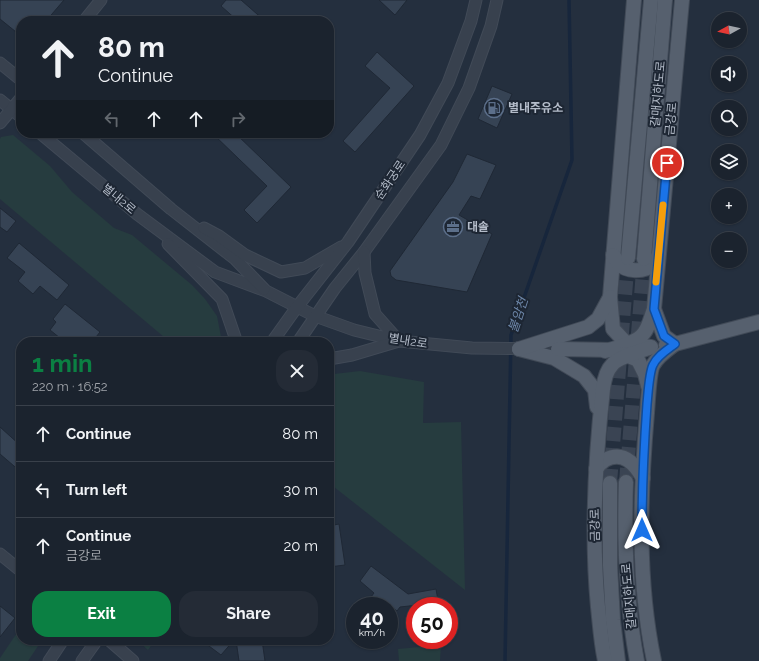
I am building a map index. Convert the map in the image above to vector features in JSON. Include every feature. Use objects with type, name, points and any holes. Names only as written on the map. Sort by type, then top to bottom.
[{"type":"main road","points":[[634,0],[610,297],[613,329],[628,350],[638,360],[645,374],[649,390]]},
{"type":"main road","name":"갈매지하도로","points":[[628,258],[651,0]]},
{"type":"main road","name":"갈매지하도로","points":[[644,259],[665,0]]},
{"type":"main road","name":"금강로","points":[[654,309],[682,0]]},
{"type":"main road","points":[[613,255],[618,264],[634,271],[646,269],[653,264],[658,256]]},
{"type":"main road","points":[[518,349],[588,327],[598,319],[610,297]]},
{"type":"main road","points":[[628,350],[644,334],[654,309]]},
{"type":"main road","points":[[654,309],[664,336],[675,344]]},
{"type":"main road","points":[[605,351],[618,348],[628,350],[675,344],[759,322]]},
{"type":"main road","points":[[654,661],[649,640],[642,572],[643,478],[649,390],[653,365],[663,353],[675,344]]},
{"type":"main road","points":[[518,349],[556,354],[651,347]]},
{"type":"main road","name":"금강로","points":[[605,661],[602,648],[595,575],[594,491],[599,421],[605,379],[612,364],[628,350]]},
{"type":"main road","points":[[556,354],[584,376],[594,390],[599,421]]},
{"type":"main road","points":[[596,469],[604,460],[614,457],[623,457],[632,462],[643,478]]},
{"type":"main road","name":"갈매지하도로","points":[[626,482],[626,563],[631,632],[637,661]]},
{"type":"main road","name":"갈매지하도로","points":[[610,483],[613,620],[618,661]]},
{"type":"street","points":[[88,16],[101,0]]},
{"type":"street","name":"순화궁로","points":[[276,337],[348,242],[420,135],[448,83],[471,21],[476,0]]},
{"type":"street","name":"순화궁로","points":[[301,337],[315,316],[364,252],[441,145],[469,88],[491,26],[497,0]]},
{"type":"street","points":[[0,63],[16,76]]},
{"type":"street","points":[[0,100],[16,113]]},
{"type":"street","points":[[0,123],[16,104]]},
{"type":"street","name":"별내2로","points":[[46,138],[137,214],[216,272],[266,291],[315,316],[354,330],[399,341],[472,348],[518,349]]},
{"type":"street","name":"별내2로","points":[[88,138],[171,209],[235,259],[266,291]]},
{"type":"street","points":[[171,209],[219,236],[245,255],[281,272],[305,268],[348,242]]},
{"type":"street","points":[[137,214],[222,299],[235,337]]},
{"type":"street","points":[[334,358],[352,355],[399,341],[375,314],[365,273],[364,252]]},
{"type":"street","points":[[0,554],[16,567]]},
{"type":"street","points":[[49,661],[60,645]]},
{"type":"street","points":[[82,661],[93,645]]},
{"type":"street","points":[[115,645],[133,661]]},
{"type":"green space","points":[[13,135],[50,166],[72,192],[114,228],[132,235],[192,285],[205,299],[217,316],[221,337],[164,337],[0,199],[1,137]]},
{"type":"green space","points":[[360,371],[424,382],[423,423],[461,422],[465,590],[334,487],[334,374]]},
{"type":"green space","points":[[16,634],[16,645],[39,645],[28,661],[0,661],[0,658]]},
{"type":"green space","points":[[142,645],[152,645],[148,650]]},
{"type":"green space","points":[[398,649],[441,649],[440,661],[399,661]]},
{"type":"building","points":[[0,0],[64,0],[50,16],[16,16],[16,32],[0,19]]},
{"type":"building","points":[[226,0],[241,0],[259,16],[232,16],[221,6]]},
{"type":"building","points":[[379,0],[407,0],[395,15]]},
{"type":"building","points":[[377,52],[414,86],[355,152],[343,141],[390,88],[365,66]]},
{"type":"building","name":"별내주유소","points":[[492,86],[512,94],[497,128],[478,119]]},
{"type":"building","points":[[217,138],[240,138],[291,187],[257,223],[244,210],[267,186]]},
{"type":"building","points":[[467,154],[496,165],[480,199],[471,196],[459,215],[492,234],[467,292],[396,280],[391,276],[390,271],[453,182]]},
{"type":"building","points":[[0,208],[16,221],[7,232],[0,227]]},
{"type":"building","points":[[19,243],[69,285],[57,300],[40,286],[33,294],[18,281],[25,272],[7,258]]},
{"type":"building","points":[[65,304],[100,332],[96,337],[59,337],[50,330],[56,322],[53,319]]},
{"type":"building","points":[[0,427],[16,441],[16,468],[0,454]]},
{"type":"building","points":[[339,524],[345,565],[334,566],[334,525]]},
{"type":"building","points":[[371,566],[408,594],[436,589],[437,597],[406,597],[406,606],[400,607],[398,610],[398,597],[371,597],[374,593],[360,581]]},
{"type":"building","points":[[0,606],[15,618],[0,637]]},
{"type":"building","points":[[208,645],[230,645],[221,655]]},
{"type":"building","points":[[237,645],[263,645],[265,661],[239,661]]},
{"type":"waterway","name":"불암천","points":[[505,661],[511,335],[572,160],[569,0]]},
{"type":"tunnel","points":[[610,483],[628,258]]},
{"type":"tunnel","points":[[626,482],[644,259]]},
{"type":"slow traffic","points":[[656,282],[663,205]]},
{"type":"place","name":"별내주유소","points":[[494,108]]},
{"type":"place","name":"대솔","points":[[453,227]]},
{"type":"route","points":[[642,530],[642,488],[645,428],[653,365],[663,353],[675,344],[664,336],[654,309],[667,163]]}]
